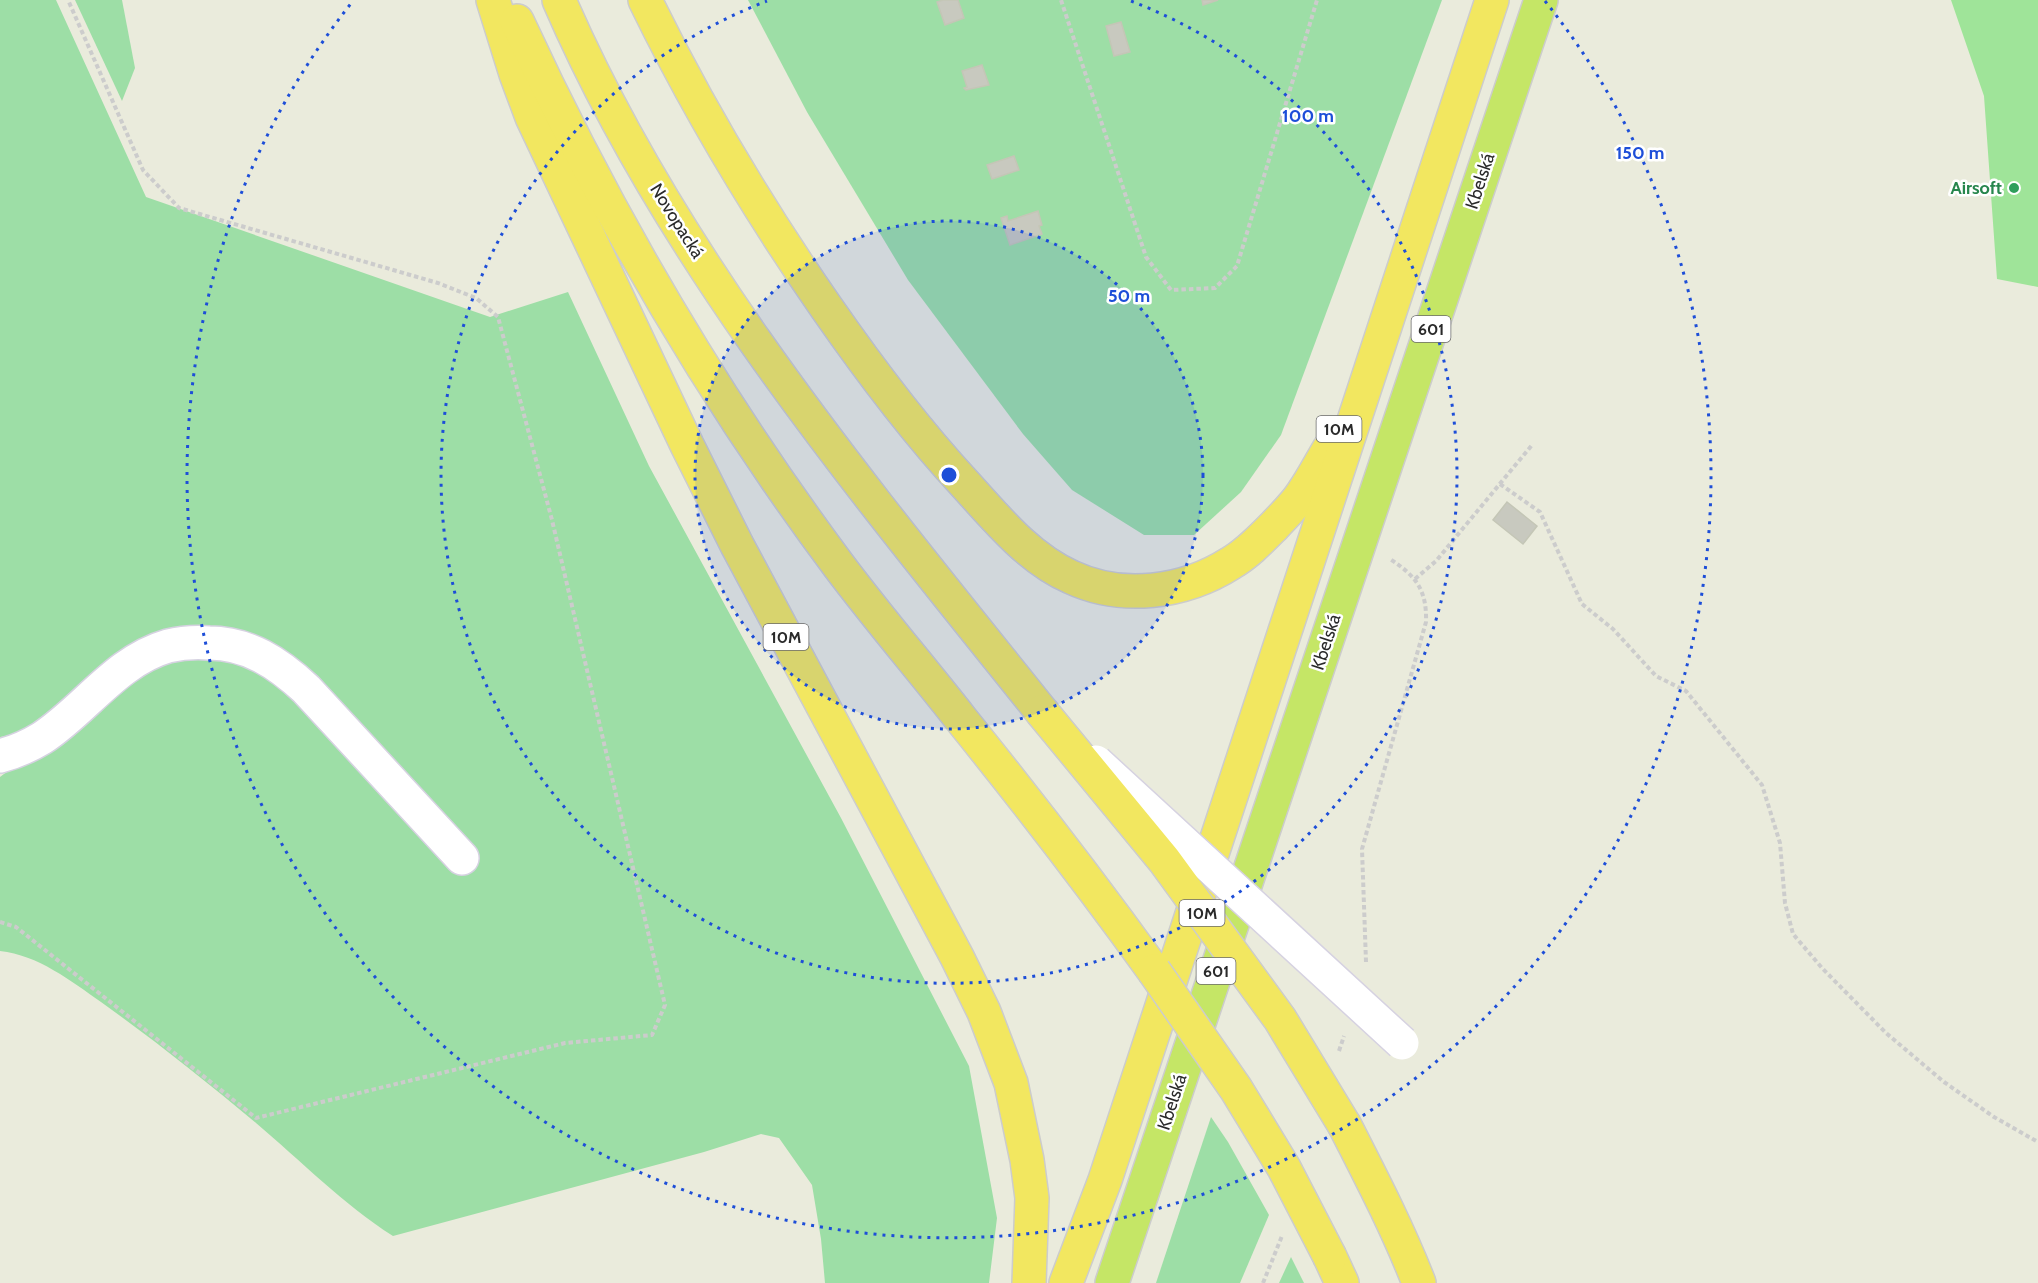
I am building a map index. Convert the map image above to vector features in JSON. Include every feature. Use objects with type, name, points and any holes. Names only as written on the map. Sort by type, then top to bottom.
[{"type":"highway","name":"10M","points":[[493,0],[532,117],[687,445],[737,545],[957,957],[999,1048],[1011,1083],[1027,1160],[1032,1198],[1029,1283]]},
{"type":"highway","points":[[507,0],[580,149],[658,291],[752,444],[840,568],[1096,891],[1161,981],[1236,1089],[1284,1168],[1342,1283]]},
{"type":"highway","name":"Novopacká","points":[[559,0],[614,114],[670,211],[732,306],[818,428],[1042,712]]},
{"type":"highway","name":"10M","points":[[645,0],[748,190],[862,358],[926,441],[981,502],[1032,553],[1050,567],[1072,578],[1094,586],[1143,591],[1191,583],[1233,562],[1257,543],[1302,495],[1334,439],[1382,333]]},
{"type":"highway","name":"601","points":[[1066,1283],[1105,1180],[1492,0]]},
{"type":"highway","name":"10M","points":[[1042,712],[1164,860],[1280,1019],[1345,1126],[1384,1202],[1419,1283]]},
{"type":"main road","name":"Kbelská","points":[[1112,1283],[1541,0]]},
{"type":"lane","points":[[0,756],[19,751],[42,738],[112,678],[149,653],[193,642],[222,643],[246,648],[288,672],[306,689],[462,858]]},
{"type":"lane","points":[[1042,712],[1402,1042]]},
{"type":"path","points":[[0,922],[16,927],[256,1118],[565,1043],[652,1035],[664,1005],[552,520],[498,317],[476,298],[438,283],[179,207],[143,170],[68,0]]},
{"type":"path","points":[[1061,0],[1146,257],[1171,290],[1215,288],[1237,266],[1317,0]]},
{"type":"path","points":[[1415,579],[1436,561],[1532,445]]},
{"type":"path","points":[[1500,484],[1540,512],[1582,604],[1612,629],[1656,676],[1686,691],[1762,785],[1780,843],[1785,903],[1792,934],[1846,993],[1944,1082],[1986,1112],[2038,1142]]},
{"type":"path","points":[[1366,964],[1362,849],[1426,622],[1422,592],[1415,579],[1388,558]]},
{"type":"path","points":[[1339,1052],[1346,1030]]},
{"type":"path","points":[[1263,1283],[1282,1235]]},
{"type":"green space","points":[[0,0],[56,0],[146,197],[490,317],[568,292],[649,466],[841,818],[969,1066],[997,1218],[989,1283],[825,1283],[821,1239],[812,1185],[779,1138],[761,1134],[704,1152],[393,1236],[340,1196],[256,1123],[141,1031],[41,963],[14,953],[0,951],[0,777],[65,735],[130,678],[152,665],[174,657],[196,654],[218,655],[239,660],[280,681],[300,696],[454,865],[466,855],[300,667],[276,651],[251,639],[227,633],[202,631],[178,633],[153,641],[129,653],[105,670],[44,721],[16,734],[0,737]]},
{"type":"green space","points":[[75,0],[122,0],[135,68],[122,101]]},
{"type":"green space","points":[[748,0],[1442,0],[1281,435],[1241,492],[1194,535],[1144,535],[1072,490],[1023,434],[908,280],[807,112]]},
{"type":"green space","name":"Airsoft","points":[[1951,0],[2038,0],[2038,287],[1997,279],[1984,96]]},
{"type":"green space","points":[[1211,1117],[1228,1142],[1269,1215],[1240,1283],[1156,1283]]},
{"type":"green space","points":[[1291,1257],[1304,1283],[1279,1283]]},
{"type":"building","points":[[958,0],[964,18],[945,25],[937,2]]},
{"type":"building","points":[[1202,0],[1218,0],[1203,5]]},
{"type":"building","points":[[1121,22],[1130,52],[1114,56],[1106,26]]},
{"type":"building","points":[[982,65],[989,85],[966,90],[962,71]]},
{"type":"building","points":[[1014,156],[1019,170],[992,179],[987,165]]},
{"type":"building","points":[[1038,211],[1042,234],[1010,245],[1001,218],[1007,216],[1008,221]]},
{"type":"building","points":[[1507,502],[1537,526],[1523,544],[1493,520]]},
{"type":"place","name":"Airsoft","points":[[2014,188]]}]
